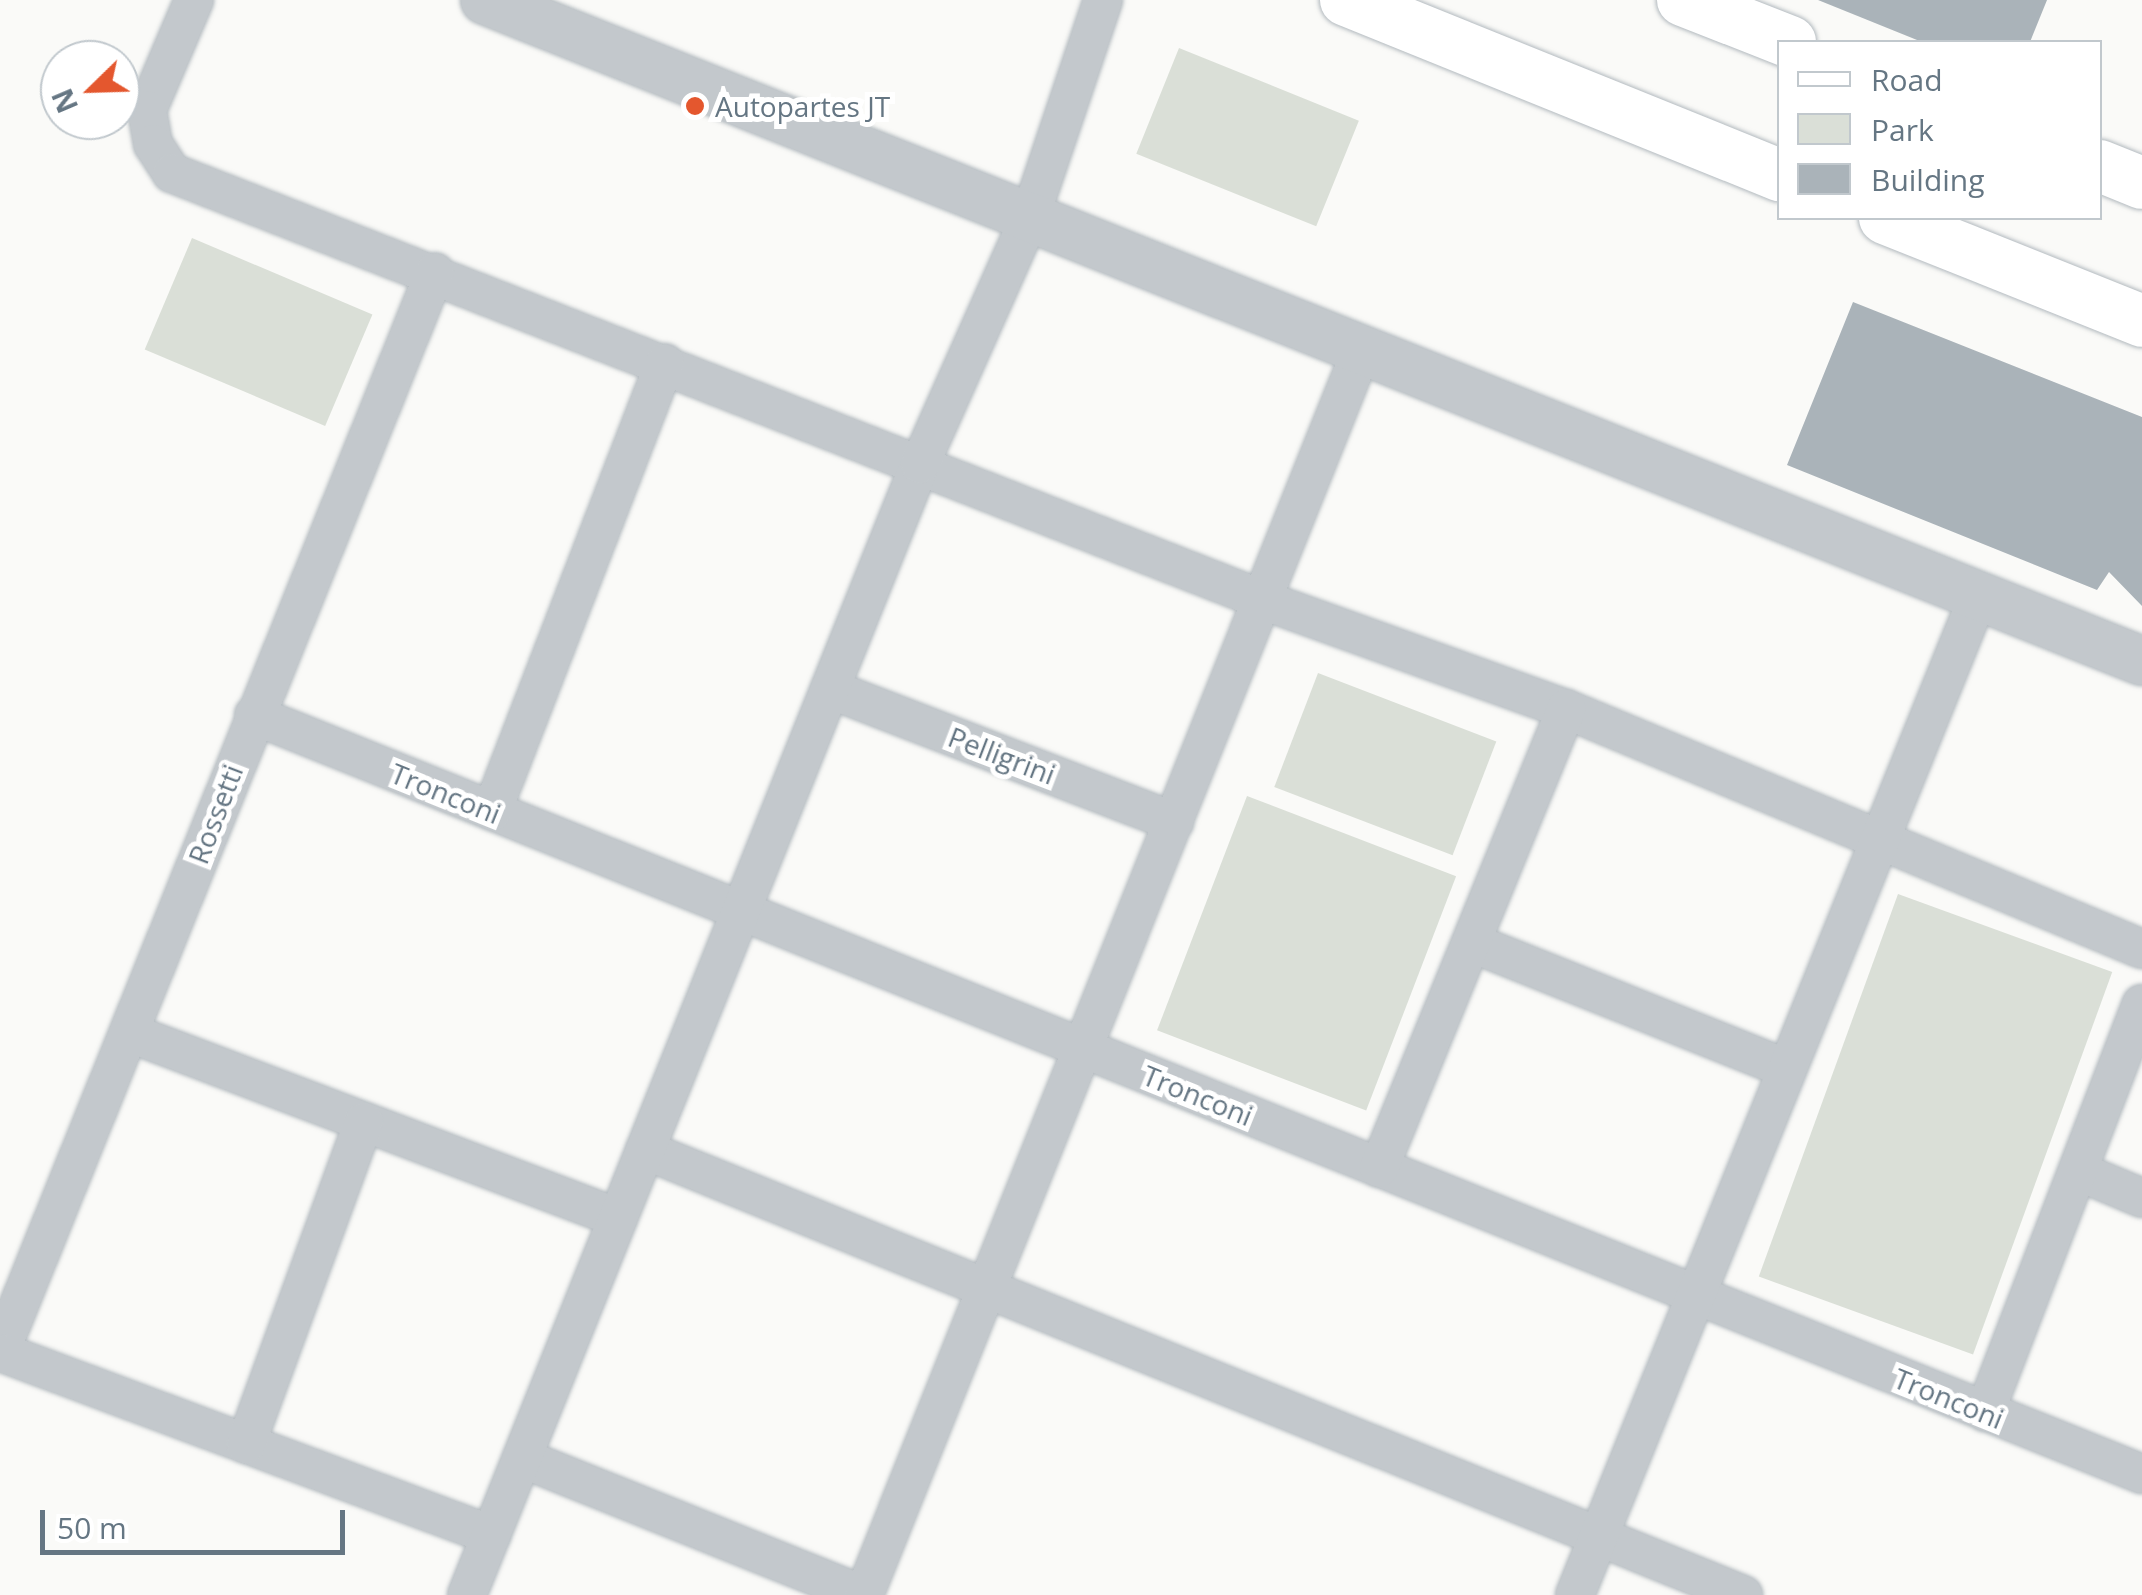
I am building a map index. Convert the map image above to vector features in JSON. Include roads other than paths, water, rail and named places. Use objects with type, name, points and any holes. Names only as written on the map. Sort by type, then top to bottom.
[{"type":"main road","points":[[1346,0],[1777,174]]},
{"type":"main road","points":[[1683,0],[1785,40]]},
{"type":"main road","points":[[2102,167],[2142,182]]},
{"type":"main road","points":[[1890,220],[2142,321]]},
{"type":"street","points":[[194,0],[147,110],[153,144],[172,173],[435,272],[1262,600],[1566,710],[1878,844],[2142,949]]},
{"type":"street","points":[[485,0],[2142,662]]},
{"type":"street","points":[[467,1595],[920,464],[1030,217],[1104,0]]},
{"type":"street","name":"Rossetti","points":[[3,1353],[254,715],[435,272]]},
{"type":"street","points":[[522,1458],[863,1595],[1361,352]]},
{"type":"street","points":[[492,811],[665,363]]},
{"type":"street","points":[[1575,1595],[1978,597]]},
{"type":"street","name":"Pelligrini","points":[[830,689],[1174,822]]},
{"type":"street","points":[[1378,1168],[1474,944],[1566,710]]},
{"type":"street","name":"Tronconi","points":[[254,715],[2142,1474]]},
{"type":"street","points":[[1474,944],[1787,1069]]},
{"type":"street","points":[[1984,1412],[2142,1004]]},
{"type":"street","points":[[130,1034],[618,1218]]},
{"type":"street","points":[[246,1444],[364,1122]]},
{"type":"street","points":[[645,1150],[1743,1595]]},
{"type":"street","points":[[2078,1171],[2142,1198]]},
{"type":"street","points":[[3,1353],[491,1535]]},
{"type":"place","name":"Autopartes JT","points":[[695,106]]}]
